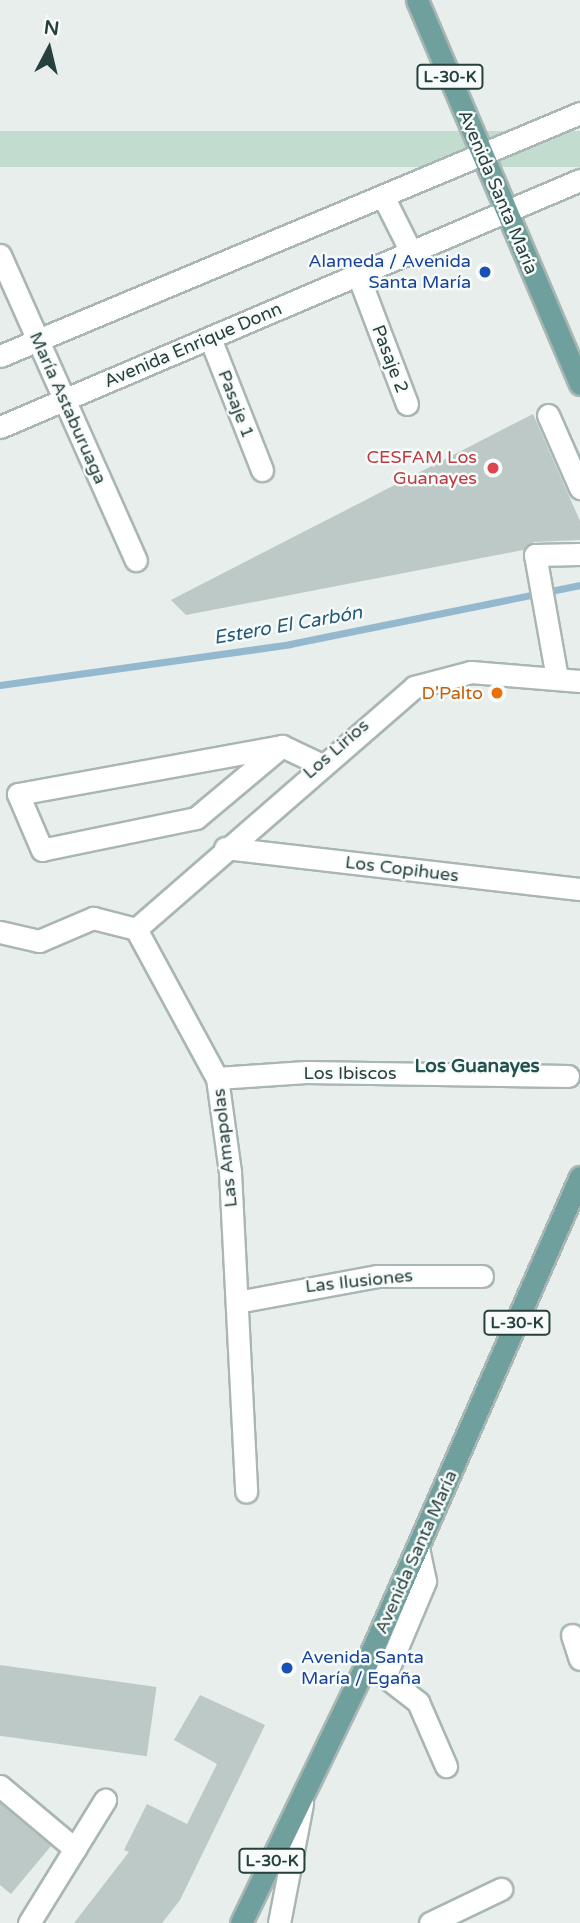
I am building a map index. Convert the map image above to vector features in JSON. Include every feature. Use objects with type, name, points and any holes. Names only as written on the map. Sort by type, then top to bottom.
[{"type":"main road","name":"Avenida Santa María","points":[[417,0],[580,384]]},
{"type":"main road","name":"Avenida Santa María","points":[[241,1923],[366,1664],[578,1183]]},
{"type":"street","points":[[0,356],[580,113]]},
{"type":"street","name":"Avenida Enrique Donn","points":[[0,427],[580,180]]},
{"type":"street","points":[[383,196],[411,252]]},
{"type":"street","name":"María Astaburuaga","points":[[0,255],[136,560]]},
{"type":"street","name":"Pasaje 2","points":[[358,275],[407,404]]},
{"type":"street","name":"Pasaje 1","points":[[210,338],[262,470]]},
{"type":"street","points":[[548,415],[580,488]]},
{"type":"street","points":[[557,678],[535,555],[580,554]]},
{"type":"street","name":"Los Lirios","points":[[136,929],[398,695],[430,679],[471,672],[580,681]]},
{"type":"street","points":[[282,746],[196,818],[42,850],[18,794],[229,752],[282,746],[320,764]]},
{"type":"street","name":"Los Copihues","points":[[225,848],[580,890]]},
{"type":"street","points":[[0,932],[39,941],[93,918],[136,929]]},
{"type":"street","name":"Las Amapolas","points":[[136,929],[217,1078],[237,1302],[246,1492]]},
{"type":"street","name":"Los Ibiscos","points":[[217,1078],[306,1072],[568,1076]]},
{"type":"street","name":"Las Ilusiones","points":[[237,1302],[377,1276],[482,1276]]},
{"type":"street","points":[[386,1674],[425,1581],[418,1547]]},
{"type":"street","points":[[572,1635],[580,1659]]},
{"type":"street","points":[[366,1664],[386,1674],[429,1717],[446,1766]]},
{"type":"street","points":[[0,1786],[75,1849]]},
{"type":"street","points":[[279,1923],[303,1797]]},
{"type":"street","points":[[29,1923],[106,1800]]},
{"type":"street","points":[[430,1923],[501,1889]]},
{"type":"green space","points":[[0,131],[580,131],[580,167],[0,167]]},
{"type":"building","name":"CESFAM Los Guanayes","points":[[533,414],[580,521],[580,540],[534,542],[523,550],[186,615],[171,600]]},
{"type":"building","points":[[0,1665],[156,1687],[147,1756],[0,1736]]},
{"type":"building","points":[[200,1695],[265,1725],[180,1900],[162,1923],[74,1923],[129,1852],[124,1850],[147,1804],[187,1824],[217,1764],[174,1740]]},
{"type":"building","points":[[0,1803],[51,1846],[11,1894],[0,1885]]},
{"type":"waterway","name":"Estero El Carbón","points":[[0,685],[290,644],[580,585]]},
{"type":"place","name":"Alameda / Avenida Santa María","points":[[485,272]]},
{"type":"place","name":"CESFAM Los Guanayes","points":[[493,468]]},
{"type":"place","name":"D'Palto","points":[[497,693]]},
{"type":"place","name":"Avenida Santa María / Egaña","points":[[287,1668]]},
{"type":"district","name":"Los Guanayes","points":[[477,1067]]}]
